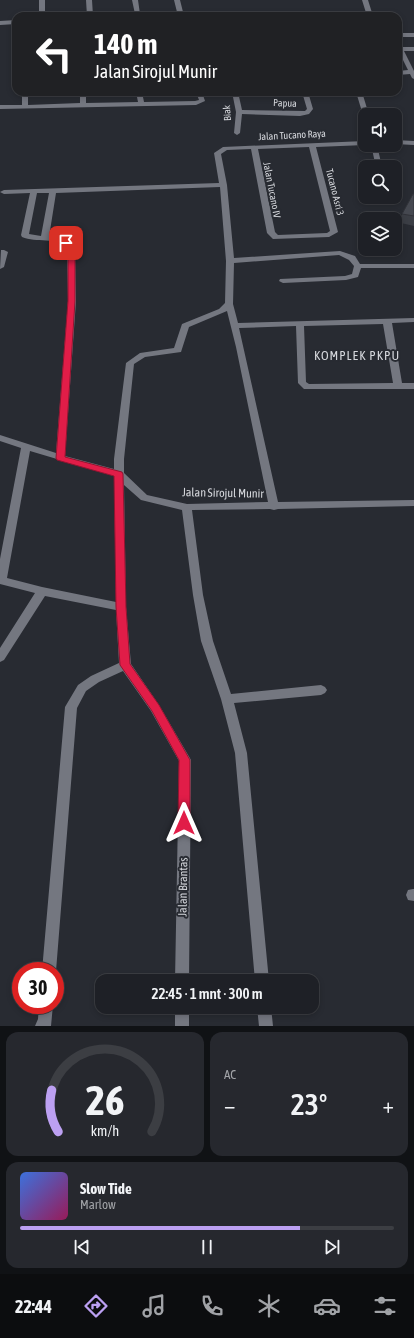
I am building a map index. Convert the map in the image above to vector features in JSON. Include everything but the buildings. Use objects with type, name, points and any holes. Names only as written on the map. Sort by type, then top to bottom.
[{"type":"street","points":[[42,0],[42,12]]},
{"type":"street","points":[[89,0],[90,12]]},
{"type":"street","points":[[136,0],[138,12]]},
{"type":"street","points":[[177,0],[180,12]]},
{"type":"street","points":[[365,0],[369,12]]},
{"type":"street","points":[[0,23],[12,22]]},
{"type":"street","points":[[402,35],[414,35]]},
{"type":"street","points":[[402,47],[414,49]]},
{"type":"street","points":[[402,51],[413,74],[402,73]]},
{"type":"street","points":[[25,96],[25,106]]},
{"type":"street","points":[[83,96],[83,105]]},
{"type":"street","points":[[140,96],[141,104]]},
{"type":"street","points":[[0,107],[201,102],[200,96]]},
{"type":"street","name":"Biak","points":[[236,96],[239,112],[237,133]]},
{"type":"street","name":"Papua","points":[[239,112],[307,113],[310,109],[306,96]]},
{"type":"street","points":[[360,96],[364,108]]},
{"type":"street","points":[[402,142],[414,143]]},
{"type":"street","name":"Jalan Tucano Raya","points":[[223,185],[217,153],[221,149],[358,143]]},
{"type":"street","name":"Tucano Asri 3","points":[[273,236],[329,235],[334,232],[312,144]]},
{"type":"street","name":"Jalan Tucano IV","points":[[254,147],[270,233],[273,236]]},
{"type":"street","points":[[4,192],[223,185],[230,261],[229,304],[240,346],[274,507]]},
{"type":"street","points":[[34,191],[25,235],[28,237],[45,238],[66,243],[71,247],[72,301],[60,458]]},
{"type":"street","points":[[45,238],[53,191]]},
{"type":"street","points":[[0,267],[4,252]]},
{"type":"street","points":[[230,261],[340,254],[352,258],[358,266]]},
{"type":"street","points":[[358,266],[414,266]]},
{"type":"street","points":[[283,281],[346,278],[355,275],[358,266]]},
{"type":"street","points":[[50,962],[71,707],[82,688],[95,679],[125,665],[121,607],[119,459],[130,362],[143,355],[178,350],[185,326],[222,311],[229,304]]},
{"type":"street","points":[[234,326],[414,320]]},
{"type":"street","points":[[387,322],[398,387]]},
{"type":"street","points":[[300,323],[302,383],[306,387],[414,386]]},
{"type":"street","name":"Jalan Sirojul Munir","points":[[0,438],[26,448],[119,474],[144,498],[187,507],[274,507],[414,503]]},
{"type":"street","points":[[26,448],[24,468],[0,580],[42,591],[121,607]]},
{"type":"street","points":[[187,507],[198,595],[206,633],[241,753],[261,974]]},
{"type":"street","points":[[0,658],[42,591]]},
{"type":"street","name":"Jalan Brantas","points":[[125,665],[155,708],[184,760],[182,974]]},
{"type":"street","points":[[226,699],[321,690]]},
{"type":"street","points":[[42,1026],[45,1022],[45,1014]]},
{"type":"street","points":[[182,1014],[182,1026]]},
{"type":"street","points":[[265,1014],[266,1026]]},
{"type":"district","name":"KOMPLEK PKPU","points":[[357,355]]},
{"type":"route","points":[[66,243],[70,244],[71,247],[72,301],[60,458],[119,474],[121,607],[125,665],[155,708],[184,760],[184,823]]}]
